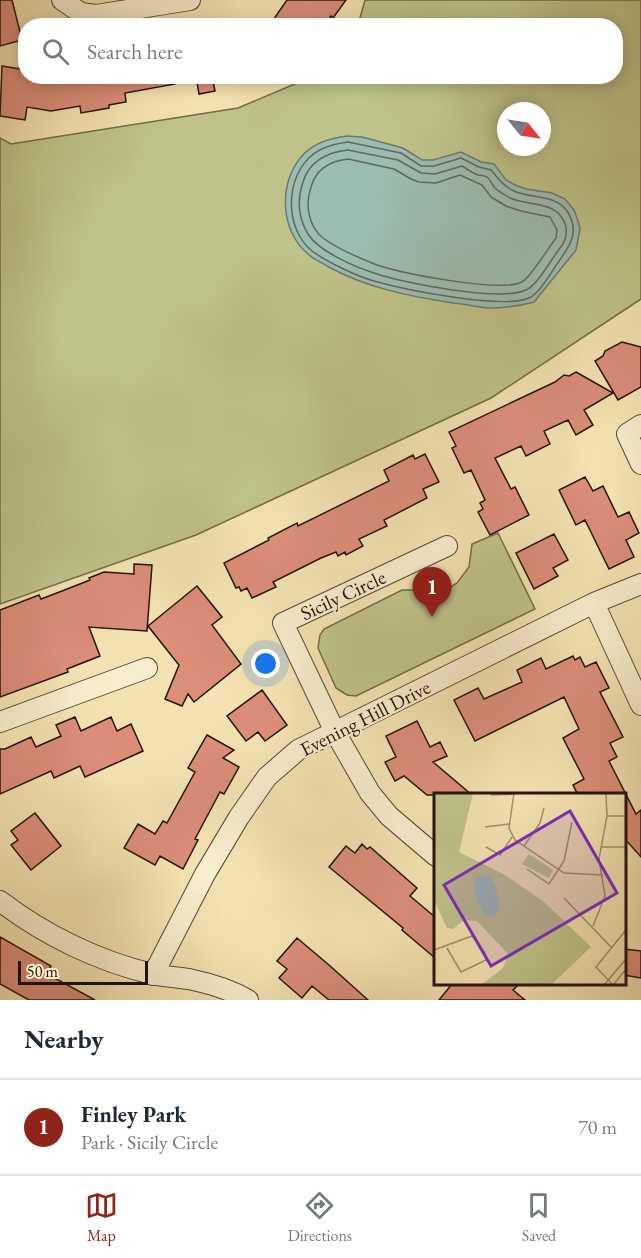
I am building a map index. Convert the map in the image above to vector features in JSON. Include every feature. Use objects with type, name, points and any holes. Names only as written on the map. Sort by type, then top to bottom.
[{"type":"street","points":[[62,0],[81,13],[96,15],[190,0]]},
{"type":"street","points":[[641,425],[627,434],[641,464]]},
{"type":"street","name":"Sicily Circle","points":[[335,732],[283,623],[447,546]]},
{"type":"street","name":"Evening Hill Drive","points":[[153,975],[205,874],[239,817],[267,777],[298,750],[594,603],[641,584]]},
{"type":"street","points":[[594,603],[641,705]]},
{"type":"street","points":[[0,722],[147,668]]},
{"type":"street","points":[[335,732],[370,793],[388,816],[434,855]]},
{"type":"street","points":[[0,901],[20,917],[62,940],[110,961],[153,975],[193,980],[233,991],[249,1000]]},
{"type":"green space","points":[[365,0],[641,0],[641,299],[491,398],[196,535],[0,604],[0,138],[11,144],[238,108],[295,84],[623,84],[623,18],[360,18]]},
{"type":"green space","points":[[498,533],[535,609],[356,696],[347,695],[336,688],[318,648],[320,635],[324,629],[402,590],[449,588],[457,583],[469,567],[472,544]]},
{"type":"water","points":[[347,136],[362,137],[403,148],[422,160],[433,160],[461,152],[481,162],[494,164],[506,180],[515,185],[552,193],[565,199],[574,210],[580,229],[576,250],[534,302],[506,307],[484,308],[420,297],[372,286],[342,274],[312,257],[299,244],[287,220],[286,193],[294,167],[306,151],[323,142]]},
{"type":"building","points":[[0,0],[12,0],[18,24],[18,41],[0,46]]},
{"type":"building","points":[[287,0],[346,0],[333,18],[331,16],[330,18],[275,18]]},
{"type":"building","points":[[2,66],[18,69],[18,84],[175,84],[125,93],[126,102],[109,105],[109,108],[81,113],[80,106],[51,111],[27,107],[25,120],[0,116]]},
{"type":"building","points":[[197,84],[214,84],[215,91],[199,94]]},
{"type":"building","points":[[622,342],[641,347],[641,387],[618,400],[595,361],[603,356],[605,351]]},
{"type":"building","points":[[576,372],[613,393],[584,410],[593,425],[576,435],[568,420],[544,431],[550,444],[526,456],[521,446],[495,458],[511,489],[515,487],[529,515],[490,535],[478,512],[483,509],[480,503],[485,500],[471,470],[464,473],[452,448],[456,446],[449,432],[555,382],[564,375],[569,376]]},
{"type":"building","points":[[425,454],[439,482],[423,489],[427,498],[384,520],[387,526],[359,539],[363,546],[346,555],[345,552],[338,556],[336,552],[321,558],[273,582],[276,587],[252,598],[247,588],[241,591],[239,587],[236,588],[224,563],[297,523],[298,526],[389,481],[384,470],[413,455],[415,459]]},
{"type":"building","points":[[585,477],[593,491],[603,486],[618,517],[629,512],[639,533],[626,540],[634,557],[609,569],[585,520],[576,525],[559,490]]},
{"type":"building","points":[[554,534],[568,560],[553,568],[558,576],[534,589],[516,553]]},
{"type":"building","points":[[134,564],[152,565],[147,631],[89,627],[100,656],[67,669],[68,672],[0,697],[0,610],[39,595],[41,599],[90,580],[89,578],[104,572],[134,574]]},
{"type":"building","points":[[197,586],[222,617],[212,625],[241,664],[194,702],[188,694],[182,706],[165,699],[179,665],[148,626]]},
{"type":"building","points":[[573,656],[575,660],[580,657],[585,667],[596,662],[609,688],[600,692],[623,737],[610,743],[617,757],[609,761],[625,793],[577,793],[573,785],[584,779],[563,738],[579,729],[564,697],[475,741],[454,700],[478,688],[484,699],[522,682],[517,670],[541,658],[546,669]]},
{"type":"building","points":[[262,690],[287,725],[265,741],[258,732],[246,741],[227,716]]},
{"type":"building","points":[[75,717],[81,731],[111,717],[117,731],[131,724],[143,751],[85,777],[80,766],[54,778],[51,771],[0,794],[0,749],[5,749],[31,737],[36,747],[61,736],[56,725]]},
{"type":"building","points":[[417,721],[430,747],[440,742],[447,756],[433,762],[470,793],[427,795],[404,776],[395,781],[385,762],[396,757],[386,736]]},
{"type":"building","points":[[207,735],[234,750],[223,758],[239,767],[224,794],[220,792],[195,839],[198,840],[183,869],[160,856],[155,865],[124,848],[138,824],[155,834],[163,821],[167,823],[195,772],[188,768]]},
{"type":"building","points":[[626,794],[636,814],[641,810],[641,857],[626,840]]},
{"type":"building","points":[[35,813],[61,846],[31,870],[11,845],[18,840],[11,831]]},
{"type":"building","points":[[362,844],[367,849],[370,847],[417,888],[410,896],[434,916],[434,957],[402,930],[403,928],[329,867],[346,846],[355,853]]},
{"type":"building","points":[[0,937],[51,966],[47,974],[95,1000],[29,1000],[0,984]]},
{"type":"building","points":[[297,938],[368,1000],[329,1000],[312,986],[302,998],[279,978],[287,969],[277,961]]},
{"type":"building","points":[[626,949],[641,951],[641,978],[626,975]]},
{"type":"building","points":[[451,985],[518,985],[513,990],[525,1000],[439,1000]]},
{"type":"place","name":"Finley Park","points":[[432,617]]}]
